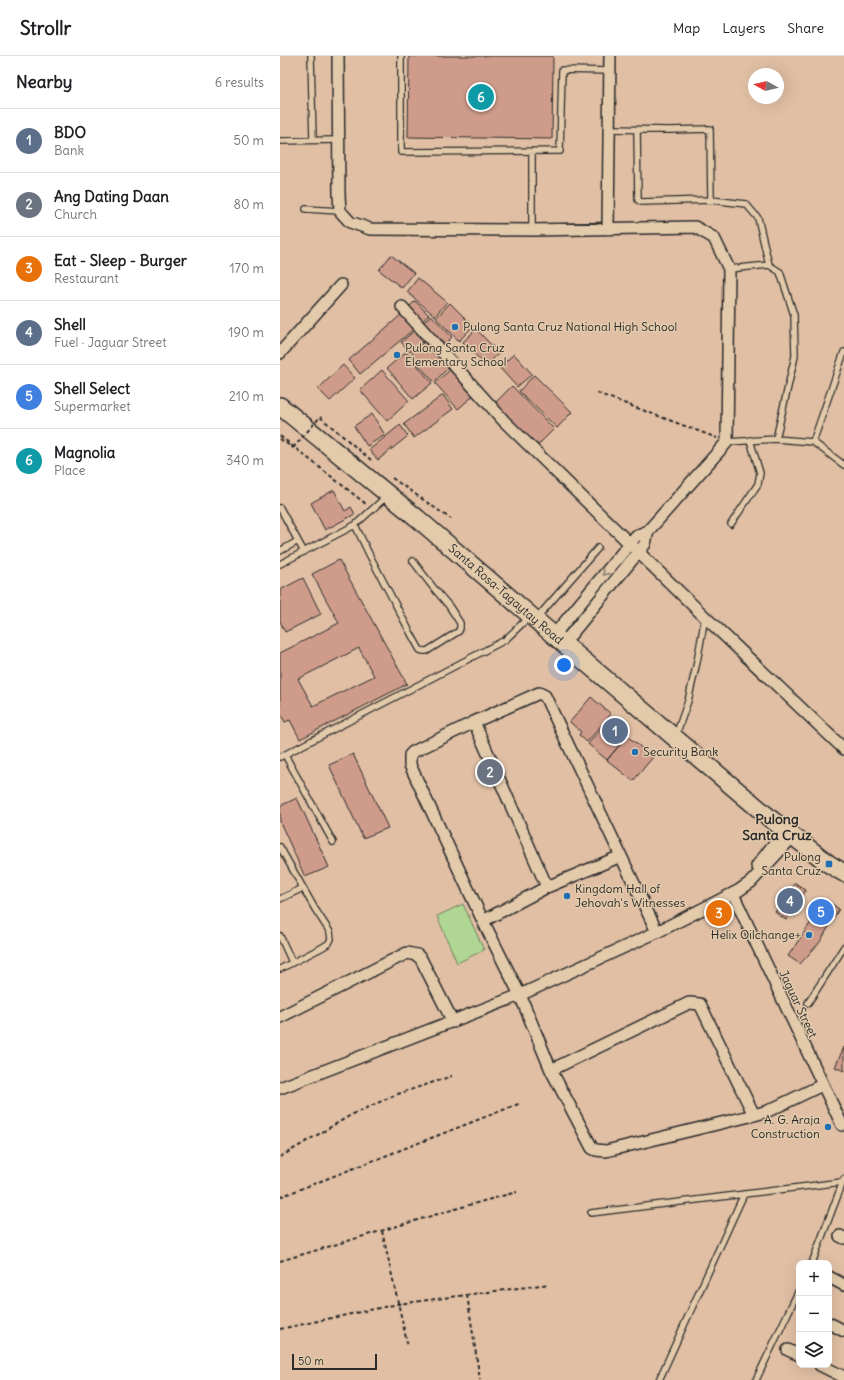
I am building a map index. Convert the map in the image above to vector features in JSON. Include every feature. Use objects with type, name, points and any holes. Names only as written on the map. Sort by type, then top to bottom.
[{"type":"main road","name":"Santa Rosa-Tagaytay Road","points":[[280,406],[390,494],[533,618],[789,833],[844,874]]},
{"type":"street","points":[[338,56],[340,211],[350,222],[370,229],[532,230],[695,227],[714,238],[729,269],[727,442],[648,531],[636,536],[630,543],[559,639]]},
{"type":"street","points":[[608,229],[610,56]]},
{"type":"street","points":[[280,353],[340,284]]},
{"type":"street","points":[[402,307],[504,421],[705,617],[844,749]]},
{"type":"street","points":[[559,639],[639,552],[645,544],[648,531]]},
{"type":"street","points":[[657,932],[545,696],[539,693],[474,722],[413,752],[410,755],[410,765],[520,995],[551,1070],[592,1148],[606,1151],[754,1115],[768,1111],[822,1085]]},
{"type":"street","points":[[474,722],[547,887]]},
{"type":"street","points":[[280,1088],[520,995],[657,932],[733,894],[743,887],[747,878],[789,833]]},
{"type":"street","points":[[483,920],[547,887],[622,856]]},
{"type":"street","name":"Jaguar Street","points":[[733,894],[842,1125]]},
{"type":"street","points":[[280,1017],[407,953],[412,953],[421,959],[452,1022]]},
{"type":"street","points":[[551,1070],[689,1003],[697,1003],[700,1004],[754,1115]]},
{"type":"street","points":[[832,1279],[844,1285]]},
{"type":"street","points":[[832,1324],[844,1330]]},
{"type":"street","points":[[788,1350],[796,1354]]},
{"type":"street","points":[[826,1368],[844,1377]]},
{"type":"lane","points":[[311,56],[313,140]]},
{"type":"lane","points":[[401,56],[401,152],[560,151],[562,70],[610,71]]},
{"type":"lane","points":[[609,129],[670,130],[710,128],[711,200]]},
{"type":"lane","points":[[638,130],[638,200],[641,202],[711,200],[746,204],[758,218],[769,265]]},
{"type":"lane","points":[[280,141],[338,140]]},
{"type":"lane","points":[[532,151],[532,230]]},
{"type":"lane","points":[[306,209],[340,211]]},
{"type":"lane","points":[[729,269],[769,265],[780,272],[794,315],[795,356],[776,439]]},
{"type":"lane","points":[[813,442],[844,352]]},
{"type":"lane","points":[[727,442],[776,439],[813,442],[844,464]]},
{"type":"lane","points":[[731,524],[758,484],[760,473],[750,440]]},
{"type":"lane","points":[[280,564],[355,525],[390,494]]},
{"type":"lane","points":[[280,508],[304,552]]},
{"type":"lane","points":[[355,525],[420,650],[427,651],[459,632],[460,623],[449,606],[413,562]]},
{"type":"lane","points":[[280,551],[298,541]]},
{"type":"lane","points":[[333,842],[282,756],[505,640],[533,618],[598,548]]},
{"type":"lane","points":[[675,737],[688,701],[705,617]]},
{"type":"lane","points":[[280,847],[330,932],[331,939],[329,943],[323,947],[280,969]]},
{"type":"lane","points":[[280,899],[303,888]]},
{"type":"lane","points":[[280,936],[292,962]]},
{"type":"lane","points":[[808,1002],[844,947]]},
{"type":"lane","points":[[591,1213],[843,1180],[813,1260]]},
{"type":"lane","points":[[659,1380],[744,1194]]},
{"type":"lane","points":[[756,1380],[796,1296]]},
{"type":"path","points":[[597,393],[727,442]]},
{"type":"path","points":[[280,438],[293,448],[320,417],[375,464]]},
{"type":"path","points":[[280,438],[373,510]]},
{"type":"path","points":[[386,474],[452,519]]},
{"type":"path","points":[[280,1157],[357,1112],[395,1095],[452,1076]]},
{"type":"path","points":[[280,1197],[521,1103]]},
{"type":"path","points":[[280,1262],[450,1210],[517,1192]]},
{"type":"path","points":[[382,1232],[408,1347]]},
{"type":"path","points":[[280,1329],[398,1304],[549,1284]]},
{"type":"path","points":[[466,1294],[480,1380]]},
{"type":"green space","points":[[463,904],[484,950],[457,963],[437,916]]},
{"type":"building","points":[[409,56],[553,56],[552,139],[408,137]]},
{"type":"building","points":[[391,255],[414,273],[402,288],[379,270]]},
{"type":"building","points":[[418,278],[447,302],[435,316],[407,292]]},
{"type":"building","points":[[415,301],[429,315],[422,321],[409,307]]},
{"type":"building","points":[[450,303],[473,326],[459,341],[436,318]]},
{"type":"building","points":[[402,314],[414,329],[360,374],[349,360]]},
{"type":"building","points":[[431,315],[452,337],[444,345],[423,323]]},
{"type":"building","points":[[476,329],[499,353],[486,366],[463,342]]},
{"type":"building","points":[[414,331],[423,341],[410,352],[401,342]]},
{"type":"building","points":[[424,342],[448,368],[434,382],[410,355]]},
{"type":"building","points":[[406,352],[432,383],[413,399],[387,368]]},
{"type":"building","points":[[514,354],[532,374],[517,387],[499,367]]},
{"type":"building","points":[[343,365],[355,378],[330,401],[318,389]]},
{"type":"building","points":[[382,370],[409,401],[387,421],[360,390]]},
{"type":"building","points":[[450,370],[473,396],[458,409],[435,383]]},
{"type":"building","points":[[534,375],[572,412],[557,428],[519,391]]},
{"type":"building","points":[[512,386],[554,429],[536,447],[494,404]]},
{"type":"building","points":[[443,395],[453,409],[414,438],[404,424]]},
{"type":"building","points":[[372,414],[385,435],[367,446],[354,426]]},
{"type":"building","points":[[400,425],[408,436],[378,460],[369,450]]},
{"type":"building","points":[[334,490],[345,511],[351,507],[355,514],[325,530],[311,503]]},
{"type":"building","points":[[339,560],[407,684],[300,739],[290,720],[285,722],[280,713],[280,653],[339,623],[312,574]],"holes":[[[359,648],[374,676],[313,706],[298,679]]]},
{"type":"building","points":[[303,578],[321,614],[285,632],[280,621],[280,590]]},
{"type":"building","points":[[591,697],[611,714],[587,742],[579,735],[581,732],[570,722]]},
{"type":"building","points":[[608,720],[627,736],[607,760],[588,744]]},
{"type":"building","name":"Security Bank","points":[[627,736],[653,757],[633,781],[607,760]]},
{"type":"building","points":[[353,754],[388,828],[363,838],[329,765]]},
{"type":"building","points":[[297,798],[329,867],[305,877],[280,822],[280,806]]},
{"type":"building","points":[[795,883],[806,890],[786,920],[775,912]]},
{"type":"building","points":[[826,900],[839,909],[820,942],[800,964],[788,956]]},
{"type":"building","points":[[844,1047],[844,1071],[835,1067]]},
{"type":"place","name":"Magnolia","points":[[481,97]]},
{"type":"place","name":"Pulong Santa Cruz National High School","points":[[455,327]]},
{"type":"place","name":"Pulong Santa Cruz Elementary School","points":[[397,355]]},
{"type":"place","name":"BDO","points":[[615,731]]},
{"type":"place","name":"Security Bank","points":[[635,752]]},
{"type":"place","name":"Ang Dating Daan","points":[[490,772]]},
{"type":"place","name":"Pulong Santa Cruz","points":[[829,864]]},
{"type":"place","name":"Kingdom Hall of Jehovah's Witnesses","points":[[567,896]]},
{"type":"place","name":"Shell","points":[[790,901]]},
{"type":"place","name":"Shell Select","points":[[821,912]]},
{"type":"place","name":"Eat - Sleep - Burger","points":[[719,913]]},
{"type":"place","name":"Helix Oilchange+","points":[[809,935]]},
{"type":"place","name":"A. G. Araja Construction","points":[[828,1127]]},
{"type":"district","name":"Pulong Santa Cruz","points":[[777,828]]}]
